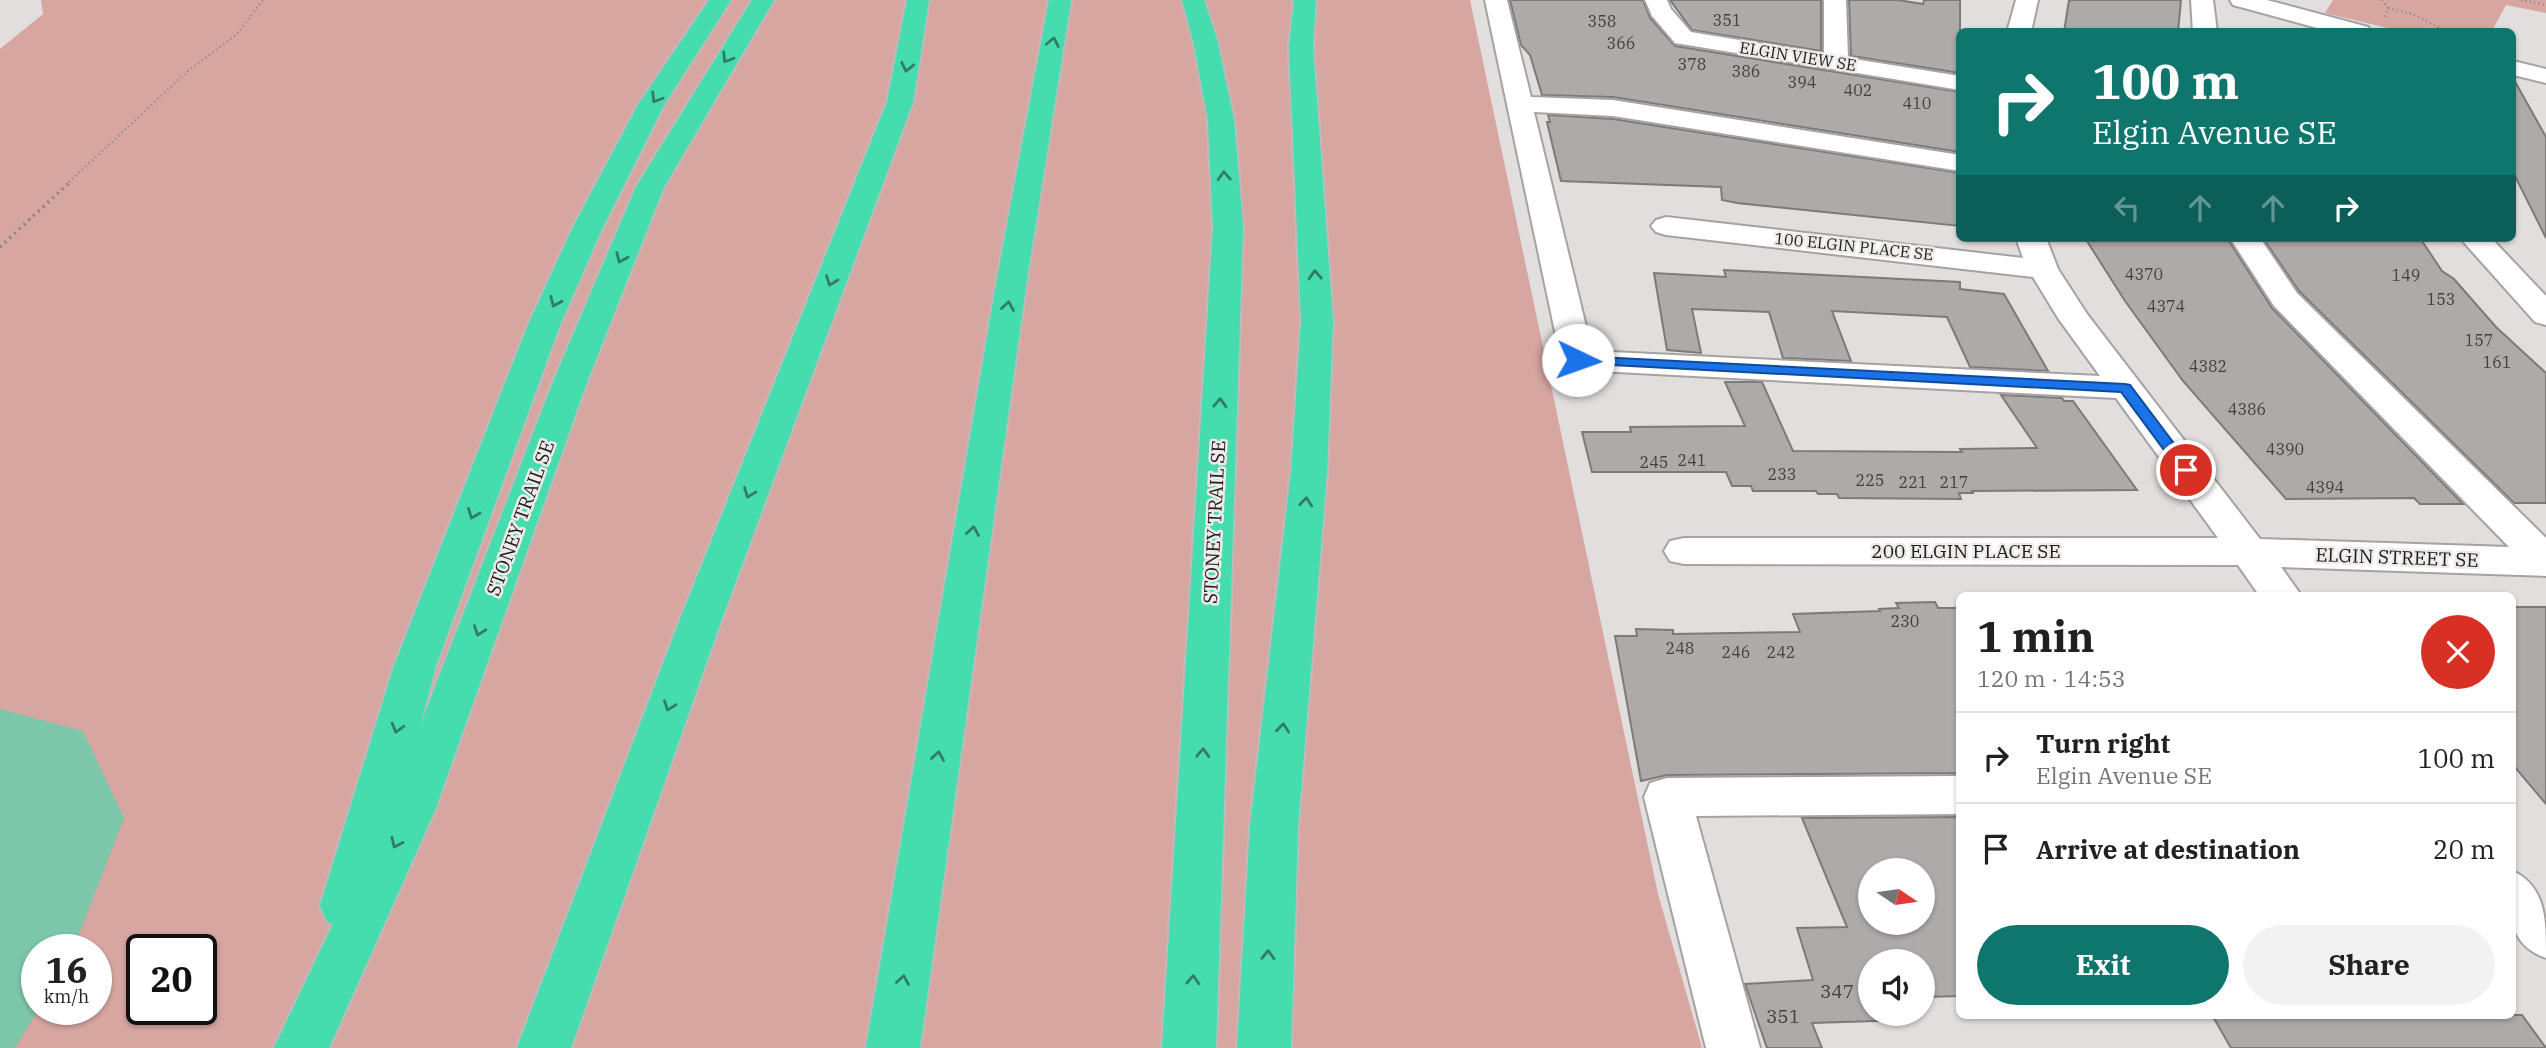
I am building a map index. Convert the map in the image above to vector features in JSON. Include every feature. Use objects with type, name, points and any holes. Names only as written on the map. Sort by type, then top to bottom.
[{"type":"highway","points":[[306,1036],[415,666],[544,325],[587,229],[651,104],[720,0]]},
{"type":"highway","name":"STONEY TRAIL SE","points":[[306,1036],[411,810],[570,382],[650,187],[764,0]]},
{"type":"highway","points":[[544,1048],[698,626],[900,102],[918,0]]},
{"type":"highway","points":[[893,1048],[1012,279],[1060,0]]},
{"type":"highway","name":"STONEY TRAIL SE","points":[[1189,1048],[1228,227],[1221,120],[1205,40],[1193,0]]},
{"type":"highway","points":[[1264,1048],[1273,827],[1309,472],[1317,321],[1301,47],[1305,0]]},
{"type":"street","points":[[1496,0],[1578,360],[2125,388]]},
{"type":"street","name":"ELGIN VIEW SE","points":[[1656,0],[1660,11],[1683,38],[1956,82]]},
{"type":"street","points":[[1835,0],[1836,62]]},
{"type":"street","points":[[2020,28],[2027,0]]},
{"type":"street","points":[[2202,0],[2205,28]]},
{"type":"street","points":[[2241,0],[2309,8],[2352,28]]},
{"type":"street","points":[[2516,69],[2546,76]]},
{"type":"street","points":[[1521,104],[1613,108],[1956,162]]},
{"type":"street","name":"100 ELGIN PLACE SE","points":[[1666,226],[2037,254]]},
{"type":"street","points":[[2248,242],[2285,299],[2546,561]]},
{"type":"street","points":[[2479,242],[2546,315]]},
{"type":"street","points":[[2037,254],[2074,318],[2279,592]]},
{"type":"street","name":"200 ELGIN PLACE SE","points":[[1684,551],[2247,552]]},
{"type":"street","name":"ELGIN STREET SE","points":[[2247,552],[2546,561]]},
{"type":"street","points":[[1733,1048],[1667,797],[1956,795]]},
{"type":"street","points":[[2516,897],[2546,935]]},
{"type":"path","points":[[0,247],[188,71],[237,34],[263,0]]},
{"type":"path","points":[[2521,0],[2546,5]]},
{"type":"path","points":[[2388,8],[2430,20],[2438,28]]},
{"type":"shaded area","points":[[41,0],[1470,0],[1658,894],[1702,1048],[0,1048],[0,49],[43,14]]},
{"type":"shaded area","points":[[2333,0],[2546,0],[2546,13],[2506,5],[2494,28],[2388,28],[2325,13]]},
{"type":"shaded area","points":[[0,709],[83,731],[124,818],[79,934],[21,934],[21,1025],[29,1025],[15,1048],[0,1048]]},
{"type":"building","points":[[1510,0],[1643,0],[1650,18],[1675,46],[1956,91],[1956,151],[1613,97],[1542,95],[1530,55],[1521,45]]},
{"type":"building","points":[[1670,0],[1821,0],[1821,51],[1692,30]]},
{"type":"building","points":[[1849,0],[1898,0],[1923,4],[1924,0],[1960,0],[1960,28],[1956,28],[1956,72],[1851,56]]},
{"type":"building","points":[[2069,0],[2181,0],[2178,28],[2065,28]]},
{"type":"building","points":[[2516,83],[2546,137],[2546,238],[2516,178]]},
{"type":"building","points":[[1548,115],[1613,119],[1956,172],[1956,226],[1737,203],[1722,200],[1721,187],[1561,181],[1547,122],[1550,122]]},
{"type":"building","points":[[2088,242],[2230,242],[2272,308],[2463,504],[2420,504],[2414,498],[2286,499],[2183,381],[2125,301]]},
{"type":"building","points":[[2266,242],[2423,242],[2442,271],[2454,279],[2496,327],[2546,373],[2546,503],[2514,503],[2299,291]]},
{"type":"building","points":[[1724,270],[1960,282],[1960,289],[2004,294],[2048,371],[1970,367],[1947,317],[1832,311],[1851,361],[1783,358],[1769,312],[1692,309],[1701,353],[1667,350],[1654,273],[1726,277]]},
{"type":"building","points":[[1725,382],[1762,382],[1793,451],[1962,452],[1960,449],[2037,448],[2001,395],[2062,398],[2064,401],[2073,401],[2137,490],[1972,491],[1973,493],[1959,493],[1961,499],[1839,498],[1837,494],[1818,494],[1816,491],[1753,491],[1751,486],[1732,486],[1726,472],[1592,472],[1582,432],[1631,432],[1630,427],[1745,426]]},
{"type":"building","points":[[1935,602],[1938,608],[1956,608],[1956,773],[1667,775],[1641,781],[1615,636],[1637,636],[1636,629],[1673,630],[1673,634],[1800,632],[1793,614],[1880,611],[1879,609],[1899,608],[1896,603]]},
{"type":"building","points":[[2516,607],[2546,607],[2546,804],[2516,769]]},
{"type":"building","points":[[1956,817],[1956,996],[1935,997],[1935,949],[1858,949],[1858,1022],[1812,1023],[1822,1048],[1767,1048],[1745,984],[1813,980],[1797,928],[1847,927],[1802,818]]},
{"type":"building","points":[[2516,1015],[2522,1015],[2546,1048],[2231,1048],[2214,1019],[2516,1019]]},
{"type":"route","points":[[1578,360],[2125,388],[2186,470]]}]
